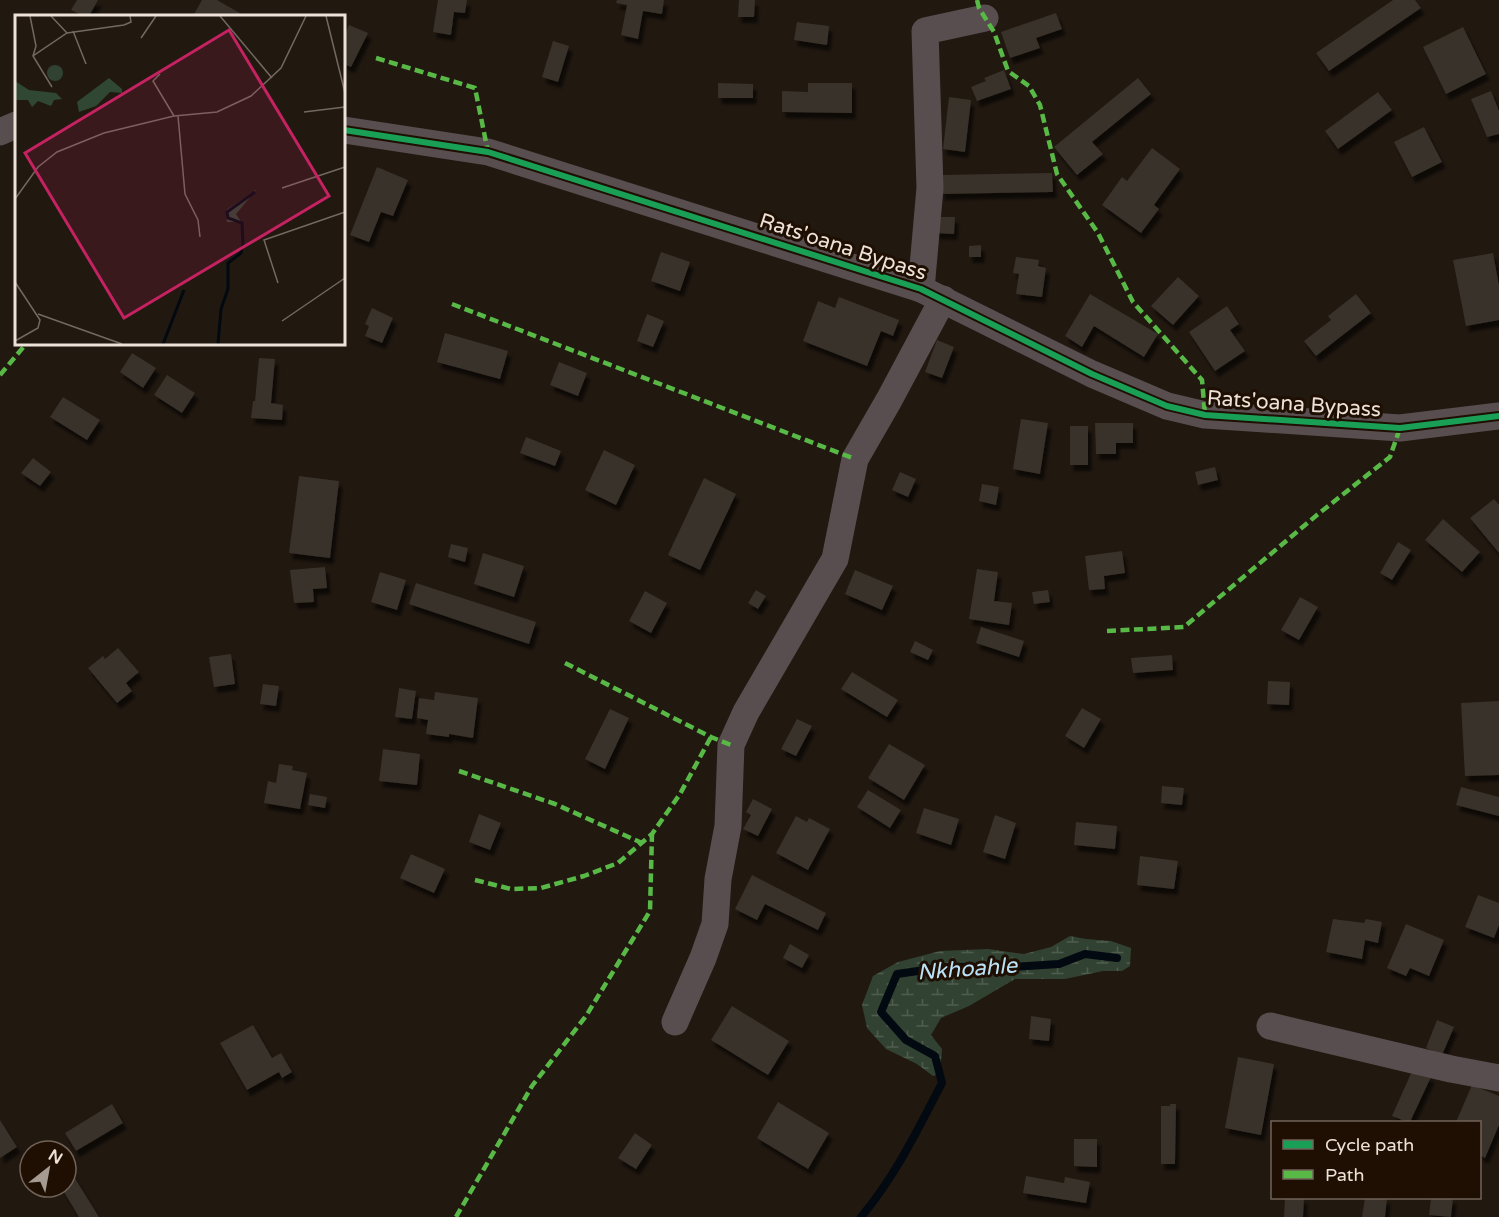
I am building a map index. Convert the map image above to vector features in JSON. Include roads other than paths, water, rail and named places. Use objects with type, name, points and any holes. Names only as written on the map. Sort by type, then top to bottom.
[{"type":"street","points":[[675,1022],[715,924],[718,879],[728,826],[731,746],[746,712],[835,559],[855,459],[890,400],[932,294],[925,31],[985,18]]},
{"type":"street","points":[[0,132],[15,125]]},
{"type":"street","name":"Rats'oana Bypass","points":[[345,130],[488,152],[932,294],[1092,374],[1167,406],[1205,415],[1400,428],[1499,416]]},
{"type":"street","points":[[1270,1026],[1450,1070],[1499,1078]]},
{"type":"waterway","name":"Nkhoahle","points":[[861,1217],[885,1186],[942,1083],[935,1056],[906,1040],[881,1012],[897,974],[946,967],[1059,964],[1085,954],[1117,958]]}]
